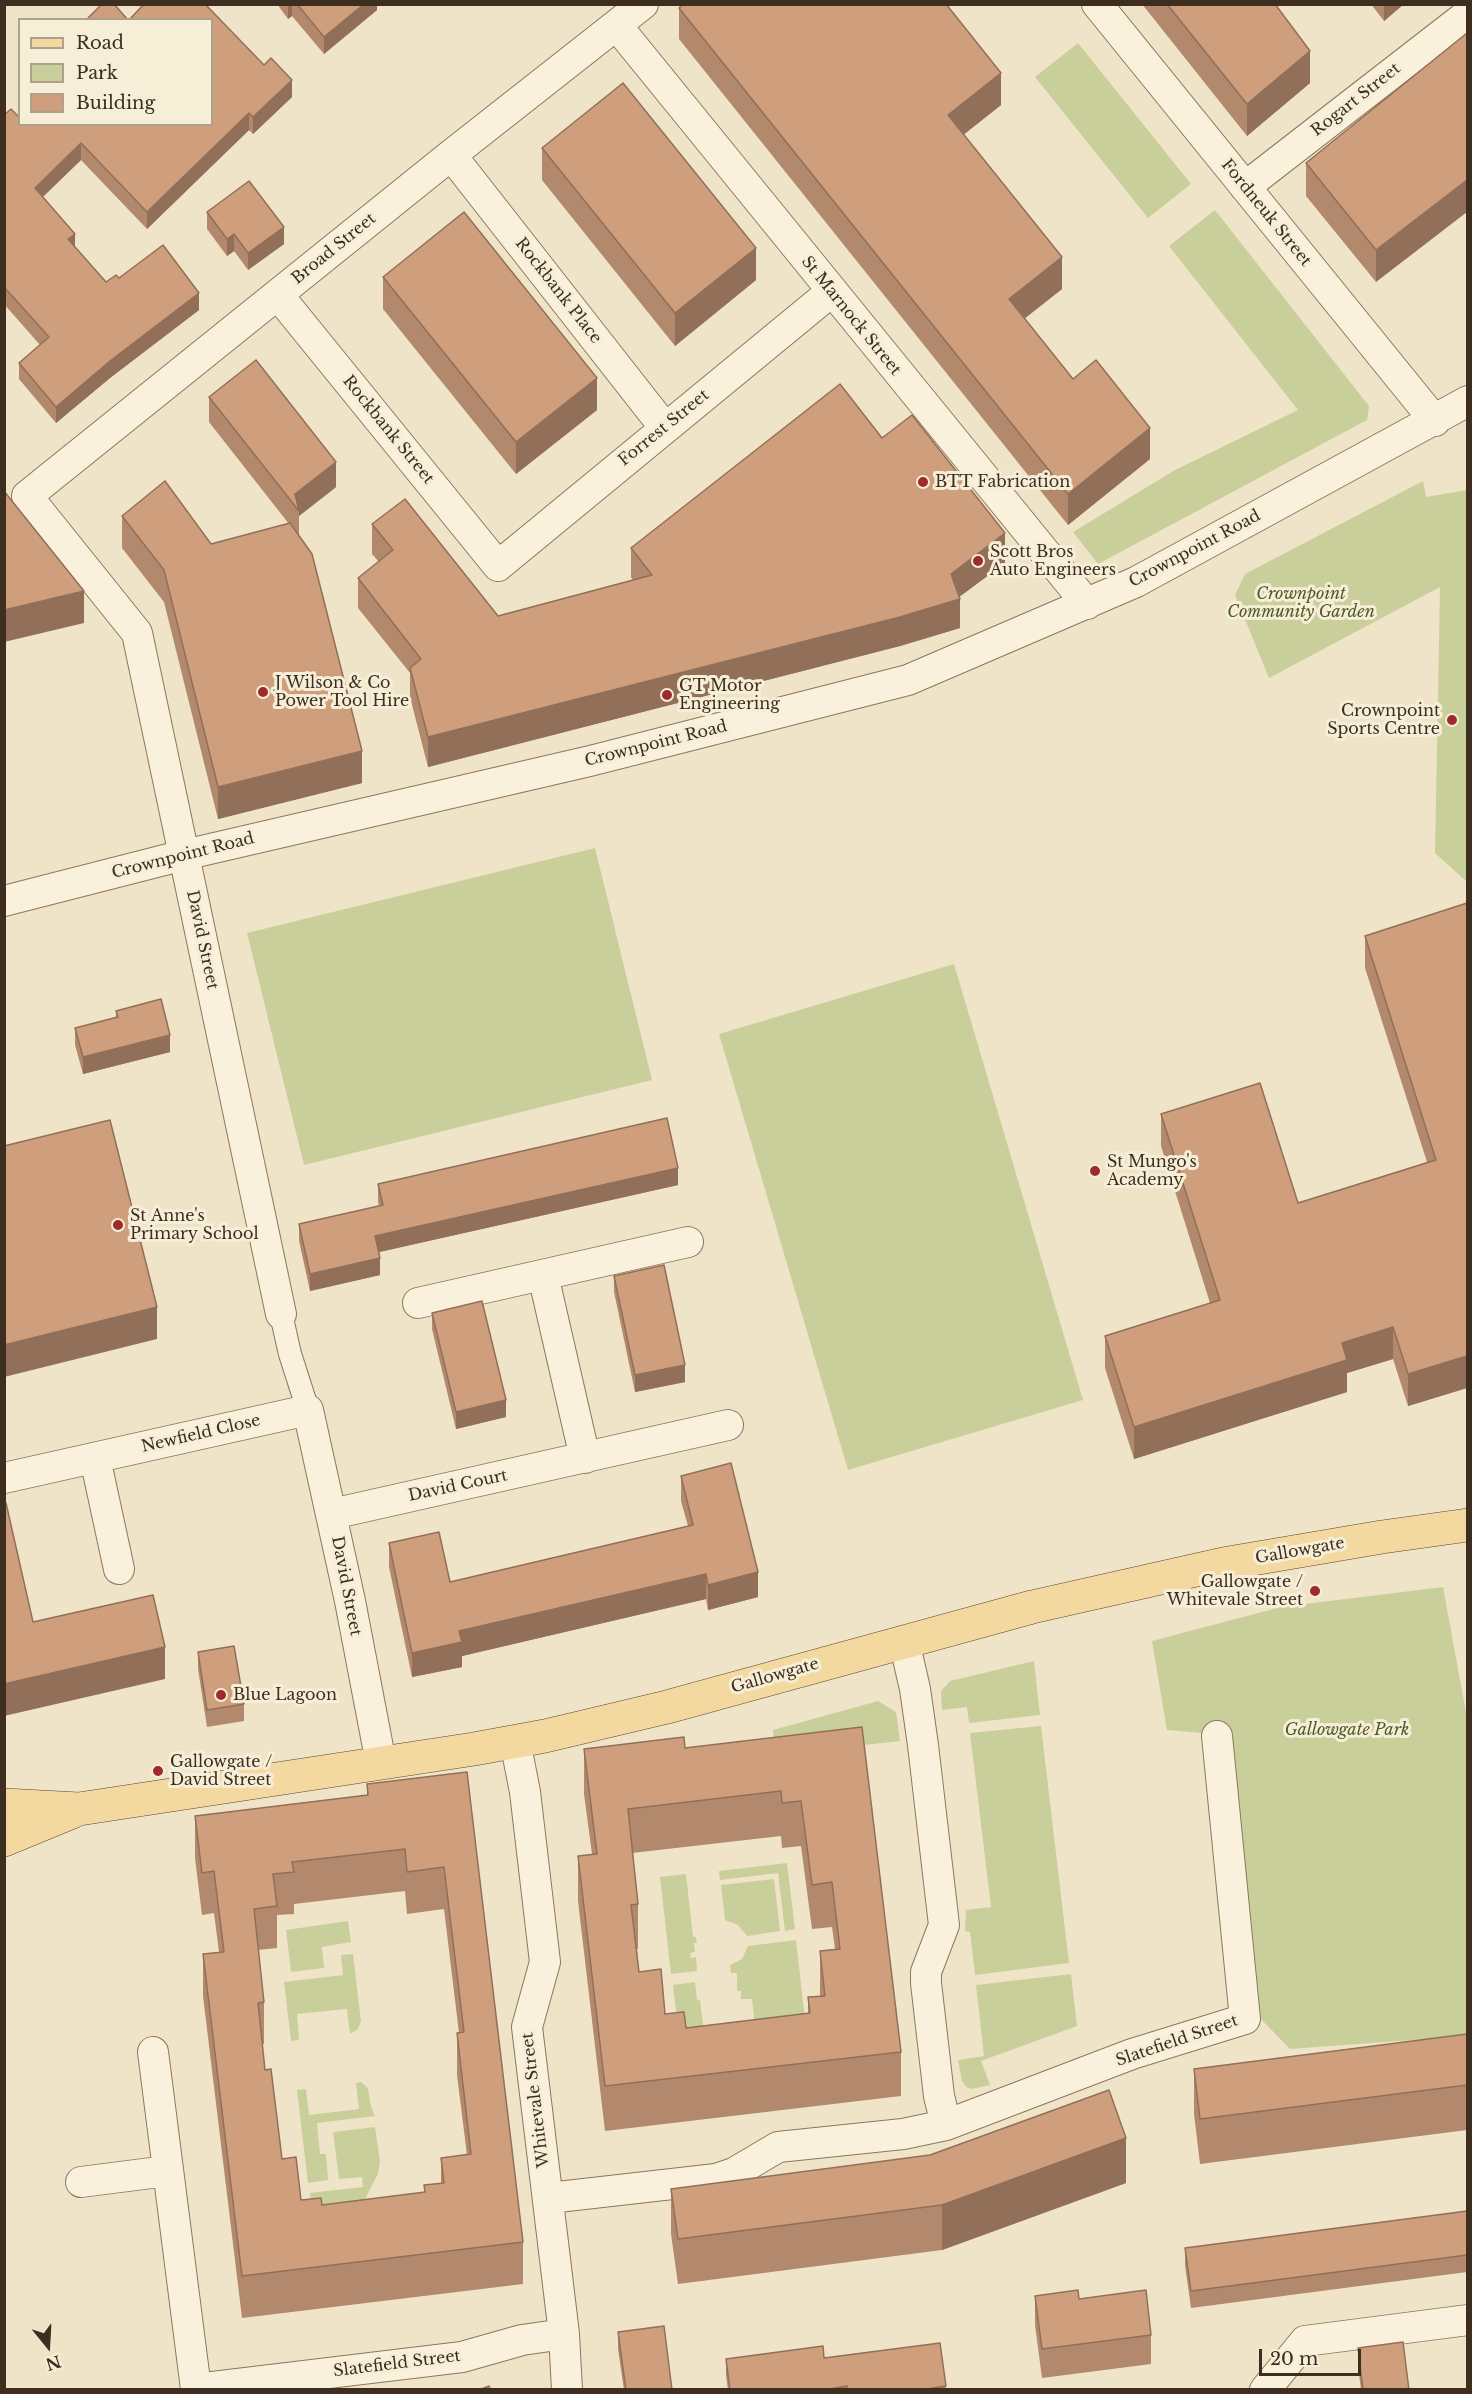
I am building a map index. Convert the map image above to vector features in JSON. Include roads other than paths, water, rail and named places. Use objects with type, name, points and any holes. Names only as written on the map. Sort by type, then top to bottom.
[{"type":"main road","name":"Gallowgate","points":[[4,1805],[79,1809],[515,1741],[667,1707],[1032,1607],[1223,1564],[1467,1525]]},
{"type":"main road","name":"Gallowgate","points":[[4,1840],[79,1809]]},
{"type":"street","name":"Broad Street","points":[[27,496],[451,155],[643,4]]},
{"type":"street","name":"Fordneuk Street","points":[[1097,4],[1435,421]]},
{"type":"street","name":"Rogart Street","points":[[1245,187],[1467,14]]},
{"type":"street","name":"St Marnock Street","points":[[617,26],[1087,604]]},
{"type":"street","name":"Rockbank Place","points":[[451,155],[665,428]]},
{"type":"street","name":"Forrest Street","points":[[498,566],[831,292]]},
{"type":"street","name":"Rockbank Street","points":[[278,295],[498,566]]},
{"type":"street","name":"Crownpoint Road","points":[[4,901],[184,855],[590,760],[908,680],[1136,582],[1435,421],[1467,401]]},
{"type":"street","name":"David Street","points":[[27,496],[137,633],[281,1314]]},
{"type":"street","points":[[418,1303],[688,1242]]},
{"type":"street","points":[[543,1275],[585,1458]]},
{"type":"street","points":[[281,1314],[290,1354],[308,1410]]},
{"type":"street","name":"David Street","points":[[308,1410],[332,1514],[381,1763]]},
{"type":"street","name":"Newfield Close","points":[[4,1478],[308,1410]]},
{"type":"street","name":"David Court","points":[[332,1514],[728,1425]]},
{"type":"street","points":[[95,1458],[119,1569]]},
{"type":"street","points":[[904,1641],[915,1689],[923,1745],[944,1925],[926,1972],[926,1983],[939,2096],[946,2125]]},
{"type":"street","name":"Slatefield Street","points":[[549,2198],[716,2179],[734,2173],[778,2147],[903,2134],[946,2125],[1132,2054],[1245,2019],[1217,1736]]},
{"type":"street","name":"Whitevale Street","points":[[515,1741],[525,1792],[545,1962],[527,2027],[564,2334],[567,2390]]},
{"type":"street","name":"Slatefield Street","points":[[153,2052],[196,2389],[462,2357],[522,2340],[564,2334]]},
{"type":"street","points":[[81,2182],[167,2171]]},
{"type":"street","points":[[1265,2390],[1305,2341],[1467,2320]]},
{"type":"place","name":"BTT Fabrication","points":[[923,482]]},
{"type":"place","name":"Scott Bros Auto Engineers","points":[[978,561]]},
{"type":"place","name":"J Wilson & Co Power Tool Hire","points":[[263,692]]},
{"type":"place","name":"GT Motor Engineering","points":[[667,695]]},
{"type":"place","name":"Crownpoint Sports Centre","points":[[1452,720]]},
{"type":"place","name":"St Mungo's Academy","points":[[1095,1171]]},
{"type":"place","name":"St Anne's Primary School","points":[[118,1225]]},
{"type":"place","name":"Gallowgate / Whitevale Street","points":[[1315,1591]]},
{"type":"place","name":"Blue Lagoon","points":[[221,1695]]},
{"type":"place","name":"Gallowgate / David Street","points":[[158,1771]]},
{"type":"park label","name":"Crownpoint Community Garden","points":[[1301,603]]},
{"type":"park label","name":"Gallowgate Park","points":[[1347,1730]]}]
